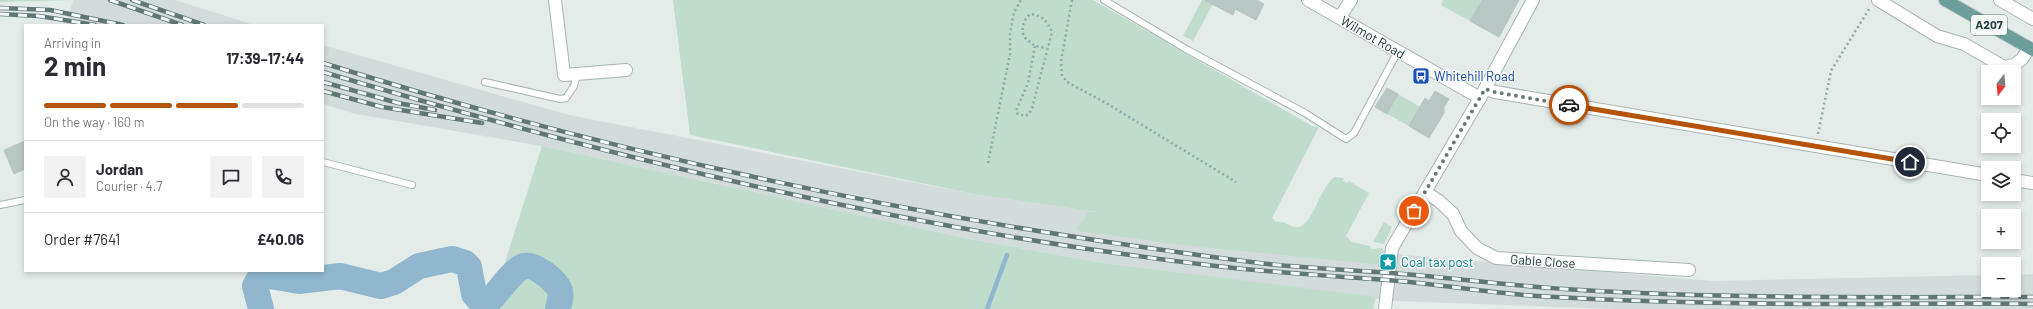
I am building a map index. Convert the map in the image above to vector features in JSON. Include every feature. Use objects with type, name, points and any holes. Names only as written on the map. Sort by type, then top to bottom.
[{"type":"main road","name":"A207","points":[[1945,0],[2031,49]]},
{"type":"street","points":[[555,0],[564,75],[626,70]]},
{"type":"street","name":"Wilmot Road","points":[[1308,0],[1398,51],[1482,93],[1495,92],[1981,174]]},
{"type":"street","points":[[1340,18],[1351,0]]},
{"type":"street","points":[[1385,309],[1392,248],[1482,93],[1533,0]]},
{"type":"street","points":[[2000,0],[2033,19]]},
{"type":"street","points":[[1877,2],[1937,36],[1964,44],[2004,66],[2014,65],[2031,49]]},
{"type":"street","points":[[2021,181],[2033,183]]},
{"type":"street","name":"Gable Close","points":[[1425,192],[1439,201],[1453,214],[1461,231],[1476,248],[1496,258],[1689,270]]},
{"type":"lane","points":[[1104,0],[1186,49],[1298,110],[1346,139],[1354,133],[1398,51]]},
{"type":"lane","points":[[485,82],[560,99],[566,98],[574,86],[577,74]]},
{"type":"lane","points":[[324,162],[412,185]]},
{"type":"lane","points":[[0,205],[24,200]]},
{"type":"path","points":[[988,163],[1010,54],[1010,34],[1014,12],[1021,0]]},
{"type":"path","points":[[1072,0],[1060,61],[1062,75],[1067,82],[1106,103],[1236,182]]},
{"type":"path","points":[[1815,146],[1831,71],[1877,2]]},
{"type":"path","points":[[1035,46],[1028,83],[1016,111],[1018,114],[1025,116],[1029,114],[1032,108],[1052,32],[1048,22],[1038,15],[1030,14],[1025,19],[1022,29],[1024,37],[1035,46],[1047,48]]},
{"type":"shaded area","points":[[73,0],[175,0],[251,24],[66,24]]},
{"type":"shaded area","points":[[324,45],[569,115],[979,195],[1261,235],[1376,249],[1405,255],[1713,281],[1981,275],[1981,297],[2021,297],[2021,275],[2033,274],[2033,309],[1616,309],[1394,301],[1102,263],[969,239],[542,146],[356,114],[324,104]]},
{"type":"green space","points":[[0,0],[73,0],[0,2]]},
{"type":"green space","points":[[673,0],[1093,0],[1312,126],[1319,127],[1272,218],[1276,222],[1283,222],[1293,227],[1299,227],[1309,219],[1325,188],[1330,182],[1335,177],[1344,178],[1343,181],[1347,183],[1349,181],[1369,193],[1346,236],[1352,242],[1370,246],[1371,250],[1382,248],[1385,258],[1384,265],[1191,246],[1077,231],[1077,226],[1084,220],[1086,212],[1105,213],[979,195],[690,135]]},
{"type":"green space","points":[[1202,0],[1208,2],[1209,0],[1215,0],[1193,41],[1183,36]]},
{"type":"green space","points":[[1443,0],[1491,0],[1492,7],[1481,1],[1478,5],[1482,8],[1484,22],[1473,16],[1470,21],[1441,5]]},
{"type":"green space","points":[[1398,94],[1424,109],[1419,119],[1414,117],[1409,126],[1387,114]]},
{"type":"green space","points":[[542,146],[969,239],[1102,263],[1376,297],[1373,309],[490,309]]},
{"type":"green space","points":[[1384,222],[1392,227],[1384,244],[1373,242]]},
{"type":"building","points":[[1204,0],[1257,0],[1264,4],[1256,20],[1235,9],[1233,15]]},
{"type":"building","points":[[1482,0],[1519,0],[1499,37],[1470,21]]},
{"type":"building","points":[[1387,88],[1398,94],[1387,114],[1375,107]]},
{"type":"building","points":[[1435,91],[1449,99],[1444,107],[1444,113],[1429,138],[1409,126],[1425,98],[1429,101]]},
{"type":"building","points":[[24,141],[24,169],[14,174],[4,150]]},
{"type":"waterway","points":[[987,309],[1007,255]]},
{"type":"waterway","points":[[261,309],[255,286],[260,277],[264,275],[299,281],[340,276],[381,286],[394,282],[419,266],[452,259],[465,263],[469,267],[474,294],[481,302],[486,302],[491,299],[520,268],[524,266],[533,267],[545,274],[555,282],[558,287],[561,296],[558,309]]},
{"type":"railway","points":[[110,0],[179,24]]},
{"type":"railway","points":[[132,0],[201,24]]},
{"type":"railway","points":[[0,8],[50,10],[118,24]]},
{"type":"railway","points":[[0,14],[39,16],[89,24]]},
{"type":"railway","points":[[324,63],[438,98],[670,158],[786,184],[904,207],[1140,247],[1278,265],[1396,273],[1580,290],[1750,296],[2033,297]]},
{"type":"railway","points":[[324,72],[543,134],[765,188],[877,212],[990,233],[1103,251],[1216,266],[1284,273],[1398,281],[1537,296],[1727,303],[2033,304]]},
{"type":"railway","points":[[324,82],[398,103],[435,110]]},
{"type":"railway","points":[[324,91],[382,107],[482,123]]},
{"type":"way so far","points":[[1414,211],[1485,89],[1569,105]]},
{"type":"place","name":"Whitehill Road","points":[[1421,76]]},
{"type":"place","name":"Coal tax post","points":[[1388,262]]},
{"type":"route","points":[[1569,105],[1910,162]]}]
